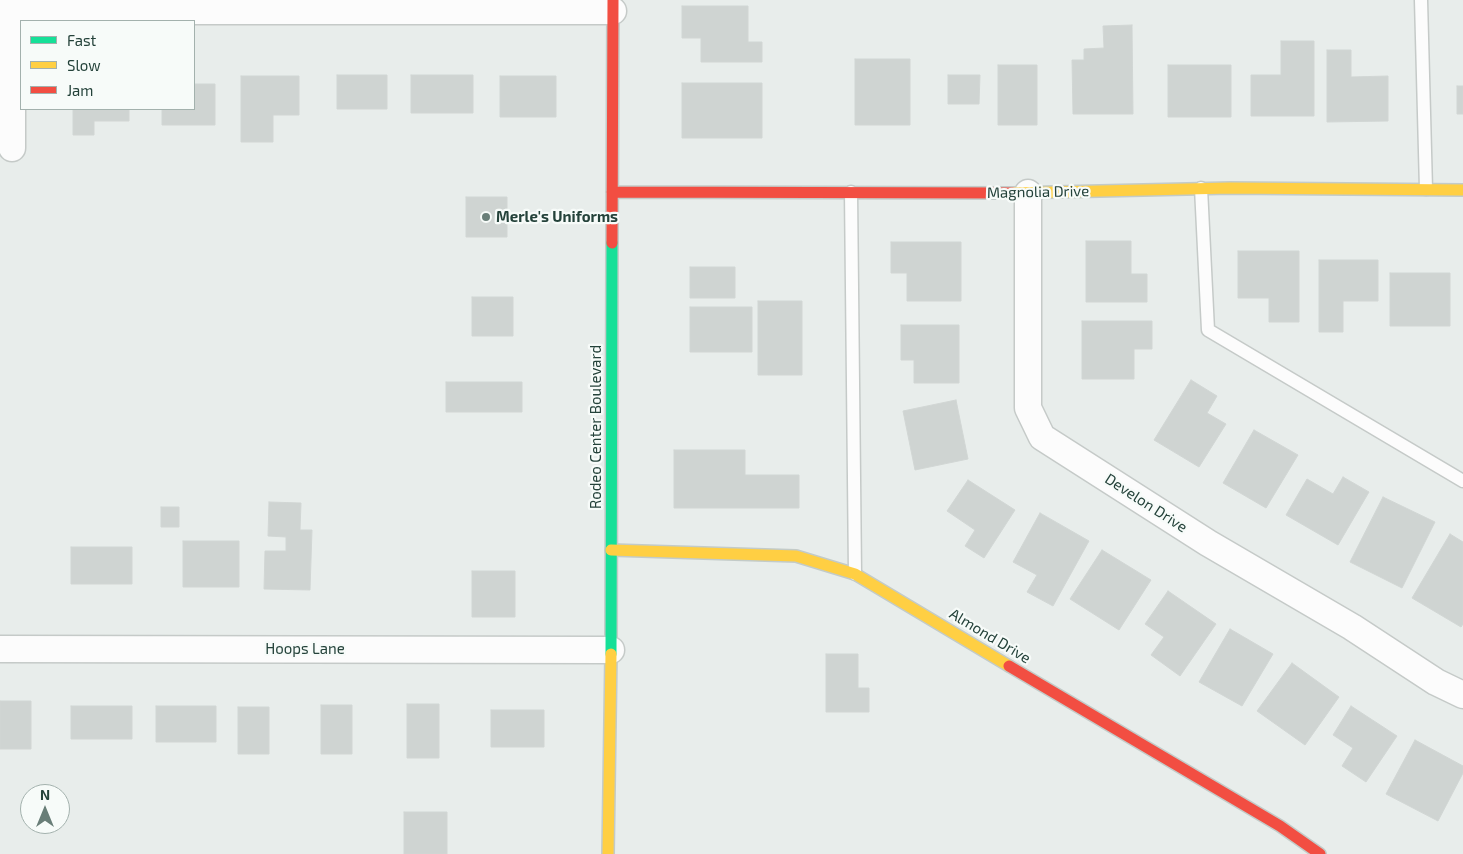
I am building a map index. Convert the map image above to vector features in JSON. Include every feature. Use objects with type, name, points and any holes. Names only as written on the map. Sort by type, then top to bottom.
[{"type":"street","points":[[12,148],[12,6],[613,5]]},
{"type":"street","name":"Rodeo Center Boulevard","points":[[608,854],[611,650],[613,5]]},
{"type":"street","name":"Magnolia Drive","points":[[612,192],[1028,193],[1200,188],[1463,190]]},
{"type":"street","name":"Develon Drive","points":[[1028,193],[1028,408],[1042,437],[1208,543],[1352,628],[1436,682],[1463,695]]},
{"type":"street","name":"Almond Drive","points":[[611,550],[796,556],[855,574],[1280,826],[1320,854]]},
{"type":"street","name":"Hoops Lane","points":[[0,649],[611,650]]},
{"type":"lane","points":[[1421,0],[1426,189]]},
{"type":"lane","points":[[1200,188],[1208,330],[1463,481]]},
{"type":"lane","points":[[851,192],[855,574]]},
{"type":"building","points":[[682,6],[748,6],[748,42],[762,42],[762,62],[701,62],[701,38],[682,38]]},
{"type":"building","points":[[1132,25],[1133,114],[1073,114],[1072,60],[1084,60],[1084,49],[1104,48],[1103,26]]},
{"type":"building","points":[[1281,41],[1314,41],[1314,116],[1251,116],[1251,75],[1281,75]]},
{"type":"building","points":[[1327,50],[1351,50],[1351,77],[1388,76],[1388,121],[1327,122]]},
{"type":"building","points":[[855,59],[910,59],[910,125],[855,125]]},
{"type":"building","points":[[998,65],[1037,65],[1037,125],[998,125]]},
{"type":"building","points":[[1168,65],[1231,65],[1231,117],[1168,117]]},
{"type":"building","points":[[337,75],[387,75],[387,109],[337,109]]},
{"type":"building","points":[[411,75],[473,75],[473,113],[411,113]]},
{"type":"building","points":[[948,75],[980,75],[979,104],[948,104]]},
{"type":"building","points":[[241,76],[299,76],[299,115],[273,115],[273,142],[241,142]]},
{"type":"building","points":[[500,76],[556,76],[556,117],[500,117]]},
{"type":"building","points":[[682,83],[762,83],[762,138],[682,138]]},
{"type":"building","points":[[195,84],[215,84],[215,125],[162,125],[162,110],[195,110]]},
{"type":"building","points":[[1457,86],[1463,86],[1463,114],[1457,114]]},
{"type":"building","points":[[73,110],[129,110],[129,121],[94,121],[94,135],[73,135]]},
{"type":"building","name":"Merle's Uniforms","points":[[466,197],[507,197],[507,237],[466,237]]},
{"type":"building","points":[[1086,241],[1131,241],[1131,274],[1147,274],[1147,302],[1086,302]]},
{"type":"building","points":[[891,242],[961,242],[961,301],[907,301],[907,273],[891,273]]},
{"type":"building","points":[[1238,251],[1299,251],[1299,322],[1269,322],[1269,298],[1238,298]]},
{"type":"building","points":[[1319,260],[1378,260],[1378,301],[1343,301],[1343,332],[1319,332]]},
{"type":"building","points":[[690,267],[735,267],[735,298],[690,298]]},
{"type":"building","points":[[1390,273],[1450,273],[1450,326],[1390,326]]},
{"type":"building","points":[[472,297],[513,297],[513,336],[472,336]]},
{"type":"building","points":[[758,301],[802,301],[802,375],[758,375]]},
{"type":"building","points":[[690,307],[752,307],[752,352],[690,352]]},
{"type":"building","points":[[1082,321],[1152,321],[1152,349],[1134,349],[1134,379],[1082,379]]},
{"type":"building","points":[[901,325],[959,325],[959,383],[914,383],[914,360],[901,360]]},
{"type":"building","points":[[1191,380],[1217,396],[1207,413],[1226,424],[1199,467],[1154,440]]},
{"type":"building","points":[[446,382],[522,382],[522,412],[446,412]]},
{"type":"building","points":[[956,400],[968,459],[915,470],[903,411]]},
{"type":"building","points":[[1254,430],[1298,455],[1266,508],[1223,483]]},
{"type":"building","points":[[674,450],[745,450],[745,475],[799,475],[799,508],[674,508]]},
{"type":"building","points":[[1343,477],[1369,492],[1338,545],[1286,515],[1307,479],[1333,494]]},
{"type":"building","points":[[968,480],[1015,510],[984,558],[965,546],[975,530],[947,511]]},
{"type":"building","points":[[1383,497],[1435,522],[1402,588],[1350,562]]},
{"type":"building","points":[[269,502],[301,503],[300,530],[312,530],[310,590],[264,589],[265,551],[286,551],[286,537],[268,536]]},
{"type":"building","points":[[161,507],[179,507],[179,527],[161,527]]},
{"type":"building","points":[[1040,513],[1089,541],[1053,606],[1027,592],[1037,575],[1013,562]]},
{"type":"building","points":[[1450,534],[1463,542],[1463,624],[1461,627],[1412,598]]},
{"type":"building","points":[[183,541],[239,541],[239,587],[183,587]]},
{"type":"building","points":[[71,547],[132,547],[132,584],[71,584]]},
{"type":"building","points":[[1102,550],[1151,580],[1119,630],[1070,599]]},
{"type":"building","points":[[472,571],[515,571],[515,617],[472,617]]},
{"type":"building","points":[[1168,591],[1216,624],[1180,676],[1151,655],[1164,637],[1145,624]]},
{"type":"building","points":[[1230,629],[1273,654],[1242,706],[1199,682]]},
{"type":"building","points":[[826,654],[858,654],[858,688],[869,688],[869,712],[826,712]]},
{"type":"building","points":[[1292,663],[1339,697],[1305,745],[1257,711]]},
{"type":"building","points":[[0,701],[31,701],[31,749],[0,749]]},
{"type":"building","points":[[407,704],[439,704],[439,758],[407,758]]},
{"type":"building","points":[[321,705],[352,705],[352,754],[321,754]]},
{"type":"building","points":[[71,706],[132,706],[132,739],[71,739]]},
{"type":"building","points":[[156,706],[216,706],[216,742],[156,742]]},
{"type":"building","points":[[1351,706],[1397,736],[1366,782],[1342,766],[1353,748],[1333,735]]},
{"type":"building","points":[[238,707],[269,707],[269,754],[238,754]]},
{"type":"building","points":[[491,710],[544,710],[544,747],[491,747]]},
{"type":"building","points":[[1415,740],[1463,766],[1463,773],[1438,821],[1386,794]]},
{"type":"building","points":[[404,812],[447,812],[447,854],[404,854]]},
{"type":"traffic: fast","points":[[611,654],[612,243]]},
{"type":"traffic: slow","points":[[1013,193],[1230,188],[1463,190]]},
{"type":"traffic: slow","points":[[611,550],[796,556],[855,574],[1009,666]]},
{"type":"traffic: slow","points":[[608,854],[611,654]]},
{"type":"traffic: jam","points":[[612,243],[613,0]]},
{"type":"traffic: jam","points":[[612,192],[1013,193]]},
{"type":"traffic: jam","points":[[1009,666],[1280,826],[1320,854]]},
{"type":"place","name":"Merle's Uniforms","points":[[486,217]]}]
